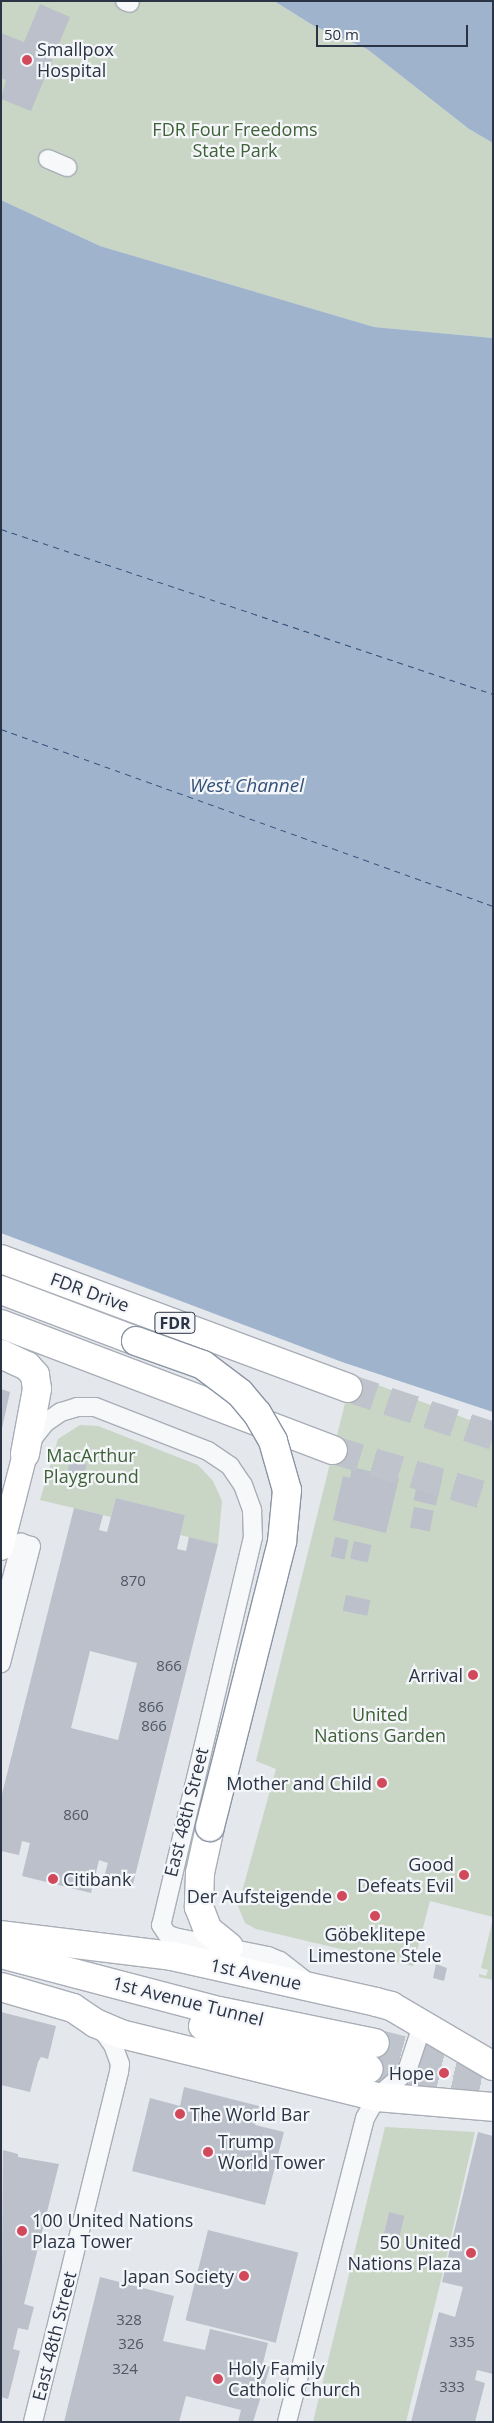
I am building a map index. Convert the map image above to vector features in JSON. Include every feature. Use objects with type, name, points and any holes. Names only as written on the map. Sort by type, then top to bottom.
[{"type":"main road","name":"FDR Drive","points":[[1,1259],[348,1388]]},
{"type":"main road","points":[[1,1290],[203,1366],[240,1393],[257,1412],[273,1441],[287,1490],[282,1542],[210,1826],[200,1873],[199,1907],[208,1930],[229,1947]]},
{"type":"main road","points":[[1,1324],[333,1450]]},
{"type":"main road","points":[[1,1354],[28,1366],[36,1375],[37,1389],[25,1454],[1,1548]]},
{"type":"main road","name":"1st Avenue","points":[[1,1935],[164,1955],[311,1986],[391,2006],[422,2026],[493,2066]]},
{"type":"main road","name":"1st Avenue Tunnel","points":[[1,1954],[219,2012],[372,2056],[1,1974]]},
{"type":"main road","points":[[1,1987],[72,2008],[95,2023],[121,2034],[377,2097],[493,2107]]},
{"type":"street","points":[[48,159],[67,167]]},
{"type":"street","name":"East 48th Street","points":[[25,1454],[36,1431],[53,1416],[69,1408],[95,1408],[194,1445],[230,1466],[248,1497],[253,1536],[161,1920],[164,1931],[174,1937],[229,1947],[280,1961],[311,1986]]},
{"type":"street","points":[[1,1620],[21,1543],[31,1546],[1,1663]]},
{"type":"street","name":"East 48th Street","points":[[33,2422],[120,2064],[113,2045],[95,2023]]},
{"type":"street","points":[[287,2422],[365,2118],[377,2097],[407,2071],[422,2026]]},
{"type":"green space","name":"FDR Four Freedoms State Park","points":[[1,1],[274,1],[314,26],[367,49],[469,129],[493,143],[493,338],[374,327],[100,246],[1,200]]},
{"type":"green space","name":"United Nations Garden","points":[[352,1375],[493,1429],[493,1917],[430,1901],[413,1966],[256,1929],[245,1923],[238,1906],[276,1769],[256,1761]]},
{"type":"green space","name":"MacArthur Playground","points":[[80,1425],[98,1426],[198,1465],[213,1481],[222,1501],[218,1544],[180,1535],[185,1515],[116,1498],[111,1517],[40,1500],[58,1439]]},
{"type":"green space","points":[[493,1919],[493,1980],[479,1977],[479,1974],[486,1976],[488,1970],[481,1968]]},
{"type":"green space","points":[[385,2127],[475,2132],[406,2422],[313,2422]],"holes":[[[389,2212],[404,2216],[399,2236],[384,2231]]]},
{"type":"water","points":[[274,1],[493,1],[493,143],[469,129],[367,49],[314,26]]},
{"type":"water","name":"West Channel","points":[[1,200],[100,246],[374,327],[493,338],[493,1412],[342,1362],[1,1233]]},
{"type":"building","name":"Smallpox Hospital","points":[[40,4],[70,17],[31,111],[1,99],[6,80],[1,78],[1,33],[24,42]]},
{"type":"building","points":[[1,1389],[10,1392],[2,1428],[1,1428]]},
{"type":"building","points":[[70,1461],[87,1465],[82,1483],[66,1480]]},
{"type":"building","points":[[352,1467],[399,1478],[386,1533],[333,1520],[343,1476],[350,1478]]},
{"type":"building","points":[[420,1472],[442,1477],[436,1505],[413,1500]]},
{"type":"building","points":[[116,1498],[185,1515],[177,1549],[186,1551],[189,1537],[218,1544],[133,1884],[104,1877],[108,1863],[99,1860],[91,1893],[22,1876],[30,1843],[22,1841],[19,1855],[1,1851],[1,1798],[74,1508],[103,1515],[99,1530],[107,1532]],"holes":[[[90,1651],[137,1663],[118,1740],[71,1728]]]},
{"type":"building","points":[[414,1507],[434,1511],[430,1531],[410,1528]]},
{"type":"building","points":[[335,1537],[349,1540],[345,1559],[331,1557]]},
{"type":"building","points":[[354,1541],[372,1545],[367,1563],[350,1559]]},
{"type":"building","points":[[346,1595],[370,1600],[367,1616],[343,1611]]},
{"type":"building","points":[[436,1964],[447,1968],[444,1981],[433,1978]]},
{"type":"building","points":[[1,2012],[56,2026],[48,2059],[41,2057],[38,2062],[30,2092],[1,2085]]},
{"type":"building","name":"Trump World Tower","points":[[184,2087],[259,2106],[255,2125],[284,2132],[265,2205],[132,2171],[150,2098],[180,2106]]},
{"type":"building","points":[[478,2132],[493,2136],[493,2374],[477,2370],[475,2380],[485,2383],[475,2422],[411,2422],[439,2312],[455,2317],[463,2287],[442,2282]]},
{"type":"building","name":"100 United Nations Plaza Tower","points":[[3,2150],[18,2154],[18,2157],[59,2164],[24,2304],[34,2307],[28,2330],[18,2328],[13,2349],[20,2351],[8,2399],[1,2397]]},
{"type":"building","points":[[389,2212],[405,2216],[399,2236],[384,2232]]},
{"type":"building","name":"Japan Society","points":[[208,2230],[298,2252],[276,2343],[186,2320]]},
{"type":"building","points":[[100,2277],[174,2296],[163,2341],[205,2350],[210,2329],[268,2343],[263,2363],[270,2367],[253,2422],[238,2422],[241,2410],[186,2396],[179,2422],[64,2422]]},
{"type":"ferry route","points":[[1,529],[493,694]]},
{"type":"ferry route","points":[[1,729],[493,906]]},
{"type":"tunnel","points":[[348,1388],[493,1436]]},
{"type":"tunnel","points":[[333,1450],[493,1498]]},
{"type":"tunnel","points":[[375,2043],[493,2073]]},
{"type":"tunnel","points":[[369,2069],[491,2099]]},
{"type":"place","name":"Smallpox Hospital","points":[[27,60]]},
{"type":"place","name":"Arrival","points":[[473,1675]]},
{"type":"place","name":"Mother and Child","points":[[382,1783]]},
{"type":"place","name":"Good Defeats Evil","points":[[464,1875]]},
{"type":"place","name":"Citibank","points":[[53,1879]]},
{"type":"place","name":"Der Aufsteigende","points":[[342,1896]]},
{"type":"place","name":"Göbeklitepe Limestone Stele","points":[[375,1916]]},
{"type":"place","name":"Hope","points":[[444,2073]]},
{"type":"place","name":"The World Bar","points":[[180,2114]]},
{"type":"place","name":"Trump World Tower","points":[[208,2152]]},
{"type":"place","name":"100 United Nations Plaza Tower","points":[[22,2231]]},
{"type":"place","name":"50 United Nations Plaza","points":[[471,2253]]},
{"type":"place","name":"Japan Society","points":[[244,2276]]},
{"type":"place","name":"Holy Family Catholic Church","points":[[218,2379]]}]
